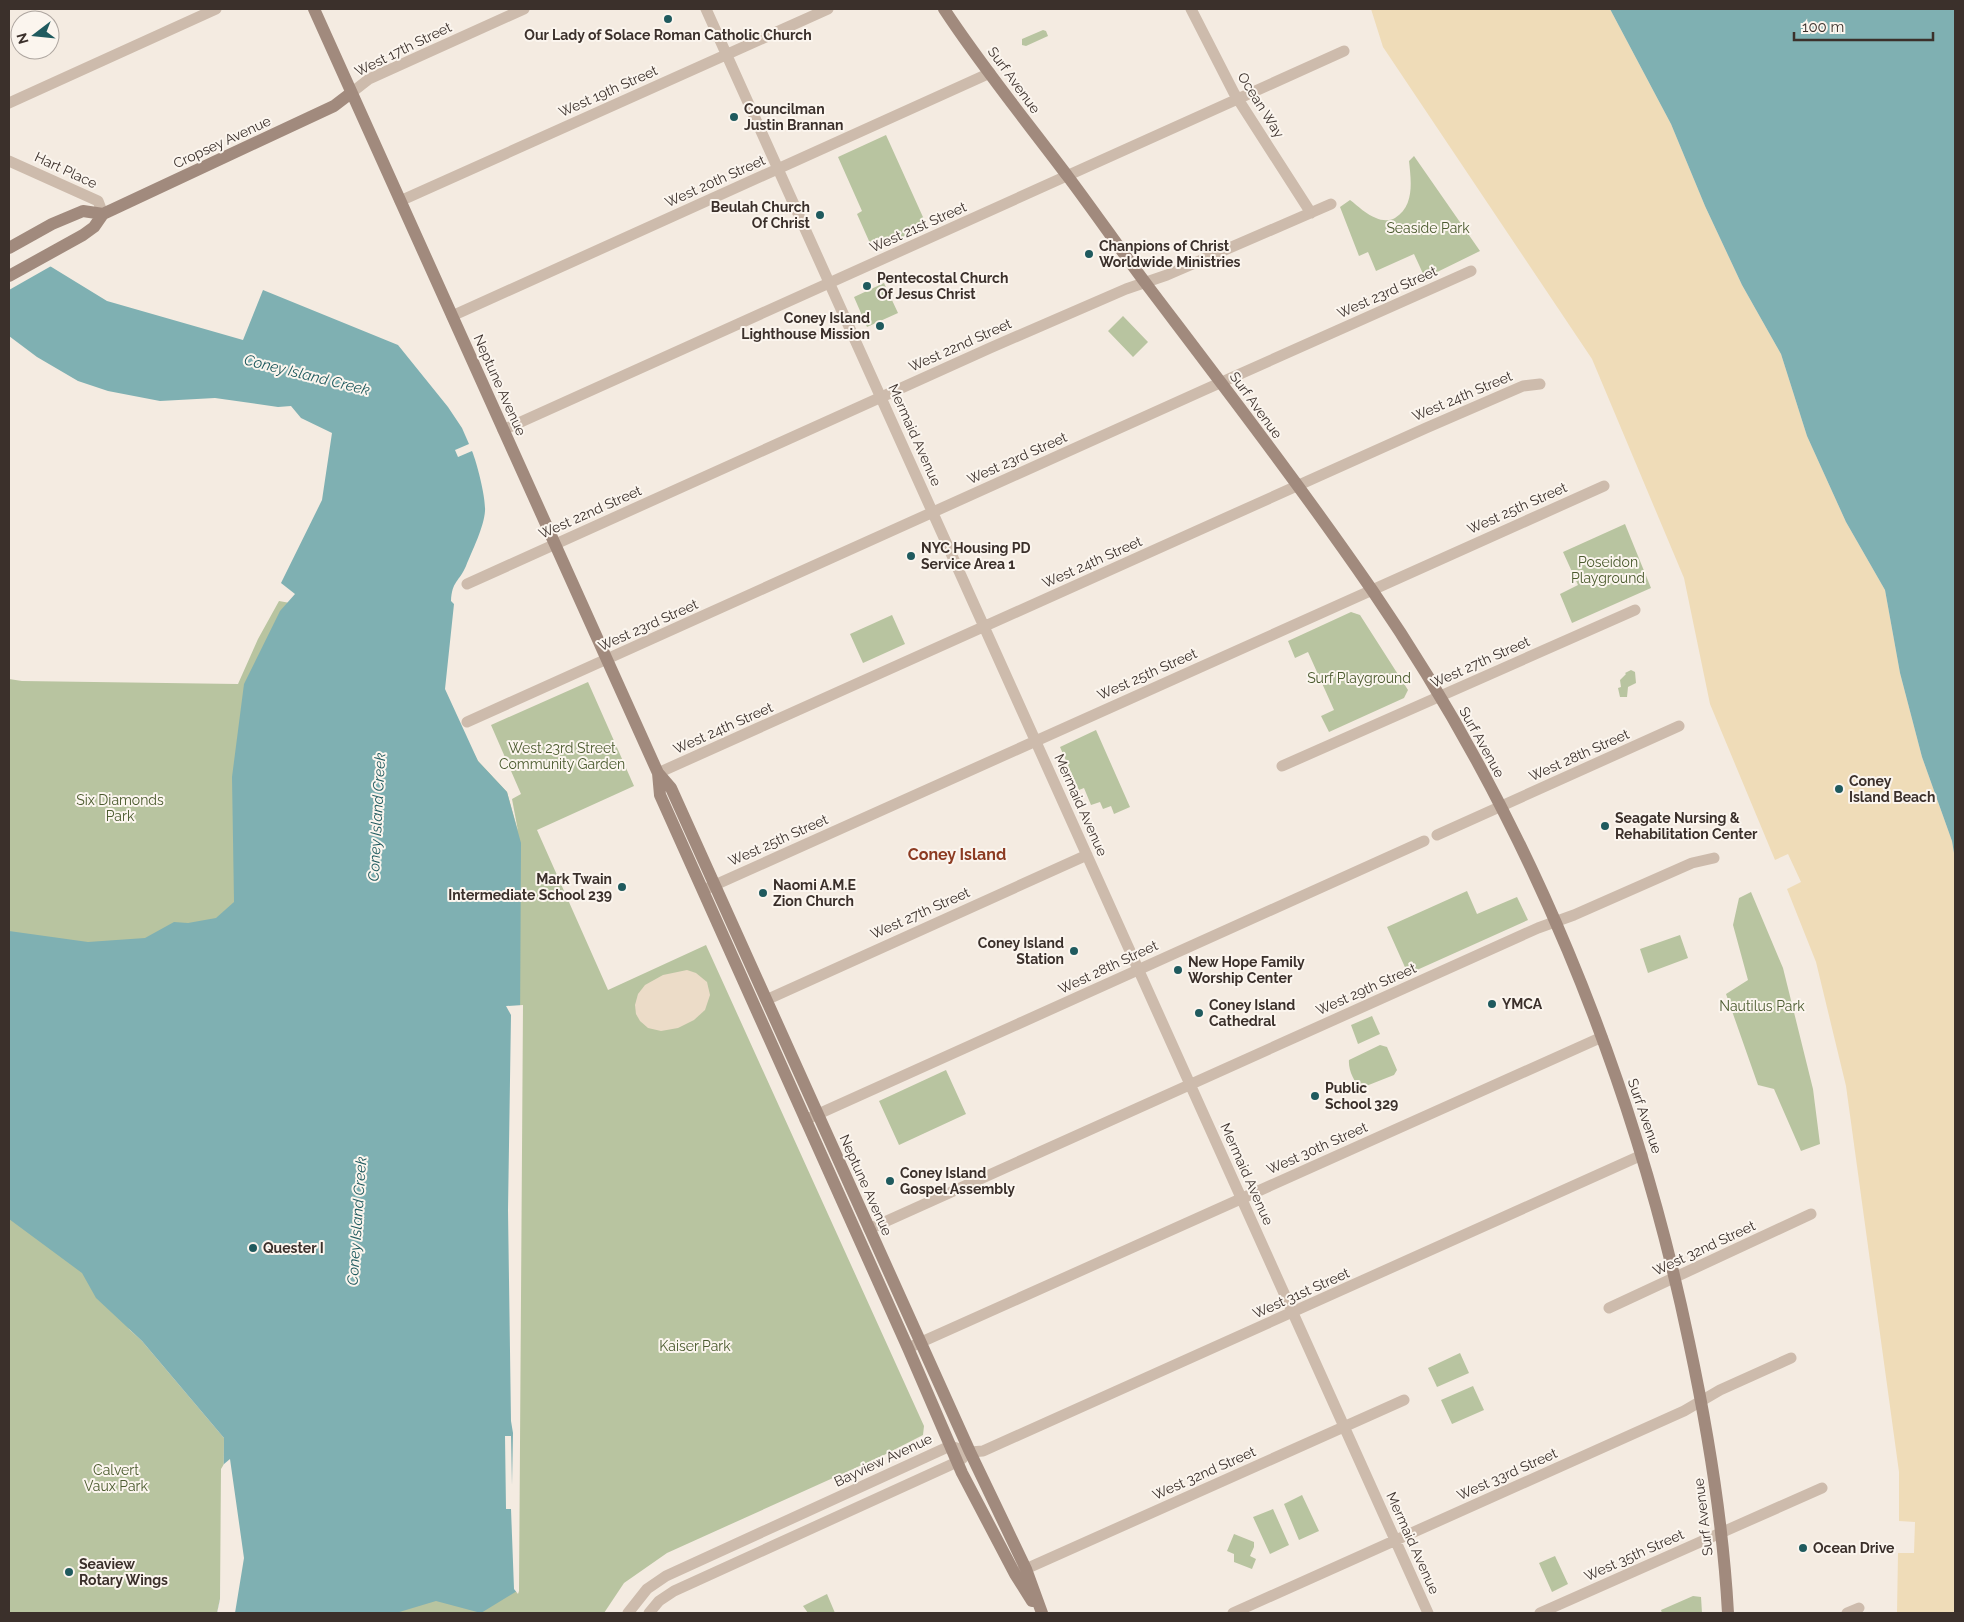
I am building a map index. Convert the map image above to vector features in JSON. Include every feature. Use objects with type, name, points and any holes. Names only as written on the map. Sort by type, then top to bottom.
[{"type":"main road","name":"Neptune Avenue","points":[[314,9],[606,660],[658,773],[671,788],[921,1342],[1020,1571]]},
{"type":"main road","name":"Surf Avenue","points":[[944,9],[1371,589],[1439,697],[1477,761],[1500,806],[1555,922],[1602,1037],[1642,1155],[1675,1276],[1701,1401],[1720,1532],[1728,1613]]},
{"type":"main road","name":"Cropsey Avenue","points":[[9,276],[94,227],[103,214],[334,106],[351,93]]},
{"type":"main road","name":"Cropsey Avenue","points":[[9,248],[52,224],[83,211],[103,214]]},
{"type":"main road","name":"Neptune Avenue","points":[[658,773],[660,796],[908,1348],[957,1462],[1020,1571],[1041,1613]]},
{"type":"street","points":[[9,104],[216,9]]},
{"type":"street","name":"West 17th Street","points":[[351,93],[369,80],[524,9]]},
{"type":"street","name":"Mermaid Avenue","points":[[706,9],[1428,1613]]},
{"type":"street","name":"West 19th Street","points":[[400,201],[828,9]]},
{"type":"street","name":"Ocean Way","points":[[1191,9],[1238,100],[1311,213]]},
{"type":"street","name":"West 21st Street","points":[[503,430],[1344,51]]},
{"type":"street","name":"West 20th Street","points":[[452,316],[990,72]]},
{"type":"street","name":"Hart Place","points":[[9,161],[98,201],[103,214]]},
{"type":"street","name":"West 22nd Street","points":[[467,584],[990,348],[1126,289],[1167,275],[1331,204]]},
{"type":"street","name":"West 23rd Street","points":[[467,722],[1220,382],[1471,271]]},
{"type":"street","name":"West 24th Street","points":[[658,773],[1523,386],[1540,384]]},
{"type":"street","name":"West 25th Street","points":[[702,890],[1604,486]]},
{"type":"street","name":"West 27th Street","points":[[1282,766],[1635,610]]},
{"type":"street","name":"West 28th Street","points":[[1437,835],[1679,726]]},
{"type":"street","name":"West 28th Street","points":[[805,1120],[1424,841]]},
{"type":"street","name":"West 27th Street","points":[[766,1000],[1087,855]]},
{"type":"street","name":"West 29th Street","points":[[869,1229],[1538,928],[1592,908],[1692,863],[1714,858]]},
{"type":"street","name":"West 30th Street","points":[[908,1348],[1602,1037]]},
{"type":"street","name":"West 31st Street","points":[[970,1452],[983,1451],[1642,1155]]},
{"type":"street","name":"West 32nd Street","points":[[1609,1308],[1811,1214]]},
{"type":"street","name":"West 33rd Street","points":[[1234,1613],[1684,1411],[1720,1390],[1791,1358]]},
{"type":"street","name":"West 32nd Street","points":[[1020,1571],[1404,1400]]},
{"type":"street","name":"Bayview Avenue","points":[[628,1613],[647,1589],[666,1576],[950,1446],[970,1452]]},
{"type":"street","points":[[649,1613],[659,1601],[674,1591],[957,1462],[970,1452]]},
{"type":"street","name":"West 35th Street","points":[[1540,1613],[1822,1488]]},
{"type":"street","points":[[1847,1613],[1859,1608]]},
{"type":"green space","points":[[1043,30],[1046,31],[1048,36],[1026,46],[1022,45],[1022,39]]},
{"type":"green space","points":[[886,135],[927,226],[873,250],[857,214],[862,211],[838,157]]},
{"type":"green space","name":"Seaside Park","points":[[1414,156],[1480,251],[1425,278],[1414,254],[1376,271],[1368,252],[1359,256],[1340,207],[1350,200],[1366,213],[1378,219],[1388,220],[1395,218],[1406,207],[1409,200],[1411,184],[1409,161]]},
{"type":"green space","points":[[884,283],[898,313],[867,327],[854,297]]},
{"type":"green space","points":[[1123,316],[1148,342],[1133,357],[1108,331]]},
{"type":"green space","name":"Poseidon Playground","points":[[1625,524],[1651,588],[1572,623],[1560,594],[1578,585],[1563,552]]},
{"type":"green space","name":"Six Diamonds Park","points":[[279,601],[290,603],[267,904],[9,1156],[9,679],[22,681],[238,684],[258,639]]},
{"type":"green space","name":"Surf Playground","points":[[1351,612],[1360,615],[1408,690],[1404,698],[1329,732],[1321,716],[1334,710],[1308,652],[1295,658],[1288,641]]},
{"type":"green space","points":[[892,615],[905,644],[863,663],[850,634]]},
{"type":"green space","points":[[1631,670],[1635,672],[1636,683],[1628,687],[1627,697],[1620,697],[1618,688],[1621,687],[1620,680],[1625,673]]},
{"type":"green space","name":"Kaiser Park","points":[[588,682],[634,786],[537,830],[608,990],[706,945],[924,1426],[923,1435],[884,1455],[667,1553],[624,1583],[604,1613],[396,1613],[470,746],[478,761],[507,792],[518,831],[512,799],[521,794],[491,725]]},
{"type":"green space","points":[[1096,730],[1130,807],[1114,814],[1111,806],[1103,809],[1100,802],[1091,805],[1084,788],[1079,790],[1060,747]]},
{"type":"green space","points":[[1467,891],[1477,914],[1517,897],[1528,920],[1408,974],[1387,927]]},
{"type":"green space","name":"Nautilus Park","points":[[1751,892],[1783,968],[1813,1089],[1820,1144],[1801,1151],[1774,1089],[1758,1085],[1726,994],[1748,980],[1733,925],[1739,898]]},
{"type":"green space","points":[[1680,935],[1688,958],[1648,973],[1640,949]]},
{"type":"green space","points":[[1372,1016],[1380,1034],[1358,1044],[1351,1025]]},
{"type":"green space","points":[[1380,1045],[1387,1047],[1397,1070],[1394,1075],[1361,1088],[1352,1076],[1349,1060]]},
{"type":"green space","points":[[946,1070],[966,1114],[899,1145],[879,1101]]},
{"type":"green space","name":"Calvert Vaux Park","points":[[9,1187],[54,1228],[130,1330],[142,1341],[224,1438],[223,1538],[220,1599],[217,1613],[9,1613]]},
{"type":"green space","points":[[1460,1353],[1469,1373],[1437,1387],[1428,1368]]},
{"type":"green space","points":[[1473,1386],[1484,1410],[1452,1424],[1441,1400]]},
{"type":"green space","points":[[1302,1495],[1319,1531],[1299,1540],[1284,1504]]},
{"type":"green space","points":[[1273,1509],[1289,1545],[1270,1554],[1253,1517]]},
{"type":"green space","points":[[1234,1534],[1254,1542],[1250,1556],[1256,1559],[1252,1569],[1234,1562],[1234,1554],[1227,1551]]},
{"type":"green space","points":[[1555,1556],[1568,1584],[1552,1592],[1539,1563]]},
{"type":"green space","points":[[827,1594],[835,1613],[808,1613],[803,1606]]},
{"type":"green space","points":[[1693,1596],[1701,1597],[1702,1613],[1662,1613],[1661,1610]]},
{"type":"sand","name":"Coney Island Beach","points":[[1371,9],[1610,9],[1671,124],[1705,206],[1742,285],[1781,354],[1807,436],[1846,522],[1885,590],[1900,673],[1922,757],[1952,841],[1955,859],[1955,1613],[1897,1613],[1898,1553],[1914,1553],[1915,1522],[1899,1521],[1899,1472],[1846,1086],[1816,962],[1787,889],[1801,882],[1788,854],[1775,860],[1710,704],[1684,578],[1592,359],[1383,47]]},
{"type":"shaded area","points":[[687,970],[696,973],[707,982],[710,995],[705,1010],[694,1020],[678,1028],[661,1031],[648,1028],[640,1021],[636,1014],[635,1005],[638,994],[645,985],[663,975]]},
{"type":"water","points":[[1610,9],[1955,9],[1955,859],[1952,841],[1922,757],[1900,673],[1885,590],[1846,522],[1807,436],[1781,354],[1742,285],[1705,206],[1671,124]]},
{"type":"water","name":"Coney Island Creek","points":[[9,241],[107,301],[243,340],[263,290],[398,345],[448,407],[462,428],[469,444],[455,450],[458,457],[472,451],[474,456],[483,489],[485,511],[474,546],[453,589],[451,601],[454,604],[445,689],[478,761],[507,792],[521,843],[517,1591],[481,1613],[436,1601],[396,1613],[217,1613],[220,1599],[223,1538],[224,1438],[142,1341],[96,1298],[82,1273],[9,1219],[9,931],[88,942],[145,938],[174,922],[188,923],[216,918],[234,902],[232,777],[244,684],[280,611],[295,594],[281,583],[322,500],[332,433],[301,418],[291,406],[278,407],[215,398],[160,401],[108,391],[78,381],[37,357],[9,336]]},
{"type":"pier","points":[[10,239],[53,265],[9,290]]},
{"type":"pier","points":[[523,1005],[518,1594],[514,1589],[511,1509],[506,1509],[505,1436],[511,1436],[512,1485],[513,1433],[511,1421],[508,1210],[511,1015],[506,1006]]},
{"type":"pier","points":[[230,1459],[244,1558],[235,1613],[217,1613],[220,1599],[221,1469]]},
{"type":"place","name":"Our Lady of Solace Roman Catholic Church","points":[[668,19]]},
{"type":"place","name":"Councilman Justin Brannan","points":[[734,117]]},
{"type":"place","name":"Beulah Church Of Christ","points":[[820,215]]},
{"type":"place","name":"Chanpions of Christ Worldwide Ministries","points":[[1089,254]]},
{"type":"place","name":"Pentecostal Church Of Jesus Christ","points":[[867,286]]},
{"type":"place","name":"Coney Island Lighthouse Mission","points":[[880,326]]},
{"type":"place","name":"NYC Housing PD Service Area 1","points":[[911,556]]},
{"type":"place","name":"Coney Island Beach","points":[[1839,789]]},
{"type":"place","name":"Seagate Nursing & Rehabilitation Center","points":[[1605,826]]},
{"type":"place","name":"Mark Twain Intermediate School 239","points":[[622,887]]},
{"type":"place","name":"Naomi A.M.E Zion Church","points":[[763,893]]},
{"type":"place","name":"Coney Island Station","points":[[1074,951]]},
{"type":"place","name":"New Hope Family Worship Center","points":[[1178,970]]},
{"type":"place","name":"YMCA","points":[[1492,1004]]},
{"type":"place","name":"Coney Island Cathedral","points":[[1199,1013]]},
{"type":"place","name":"Public School 329","points":[[1315,1096]]},
{"type":"place","name":"Coney Island Gospel Assembly","points":[[890,1181]]},
{"type":"place","name":"Quester I","points":[[253,1248]]},
{"type":"place","name":"Ocean Drive","points":[[1803,1548]]},
{"type":"place","name":"Seaview Rotary Wings","points":[[69,1572]]},
{"type":"district","name":"Coney Island","points":[[957,854]]},
{"type":"park label","name":"West 23rd Street Community Garden","points":[[562,756]]}]
